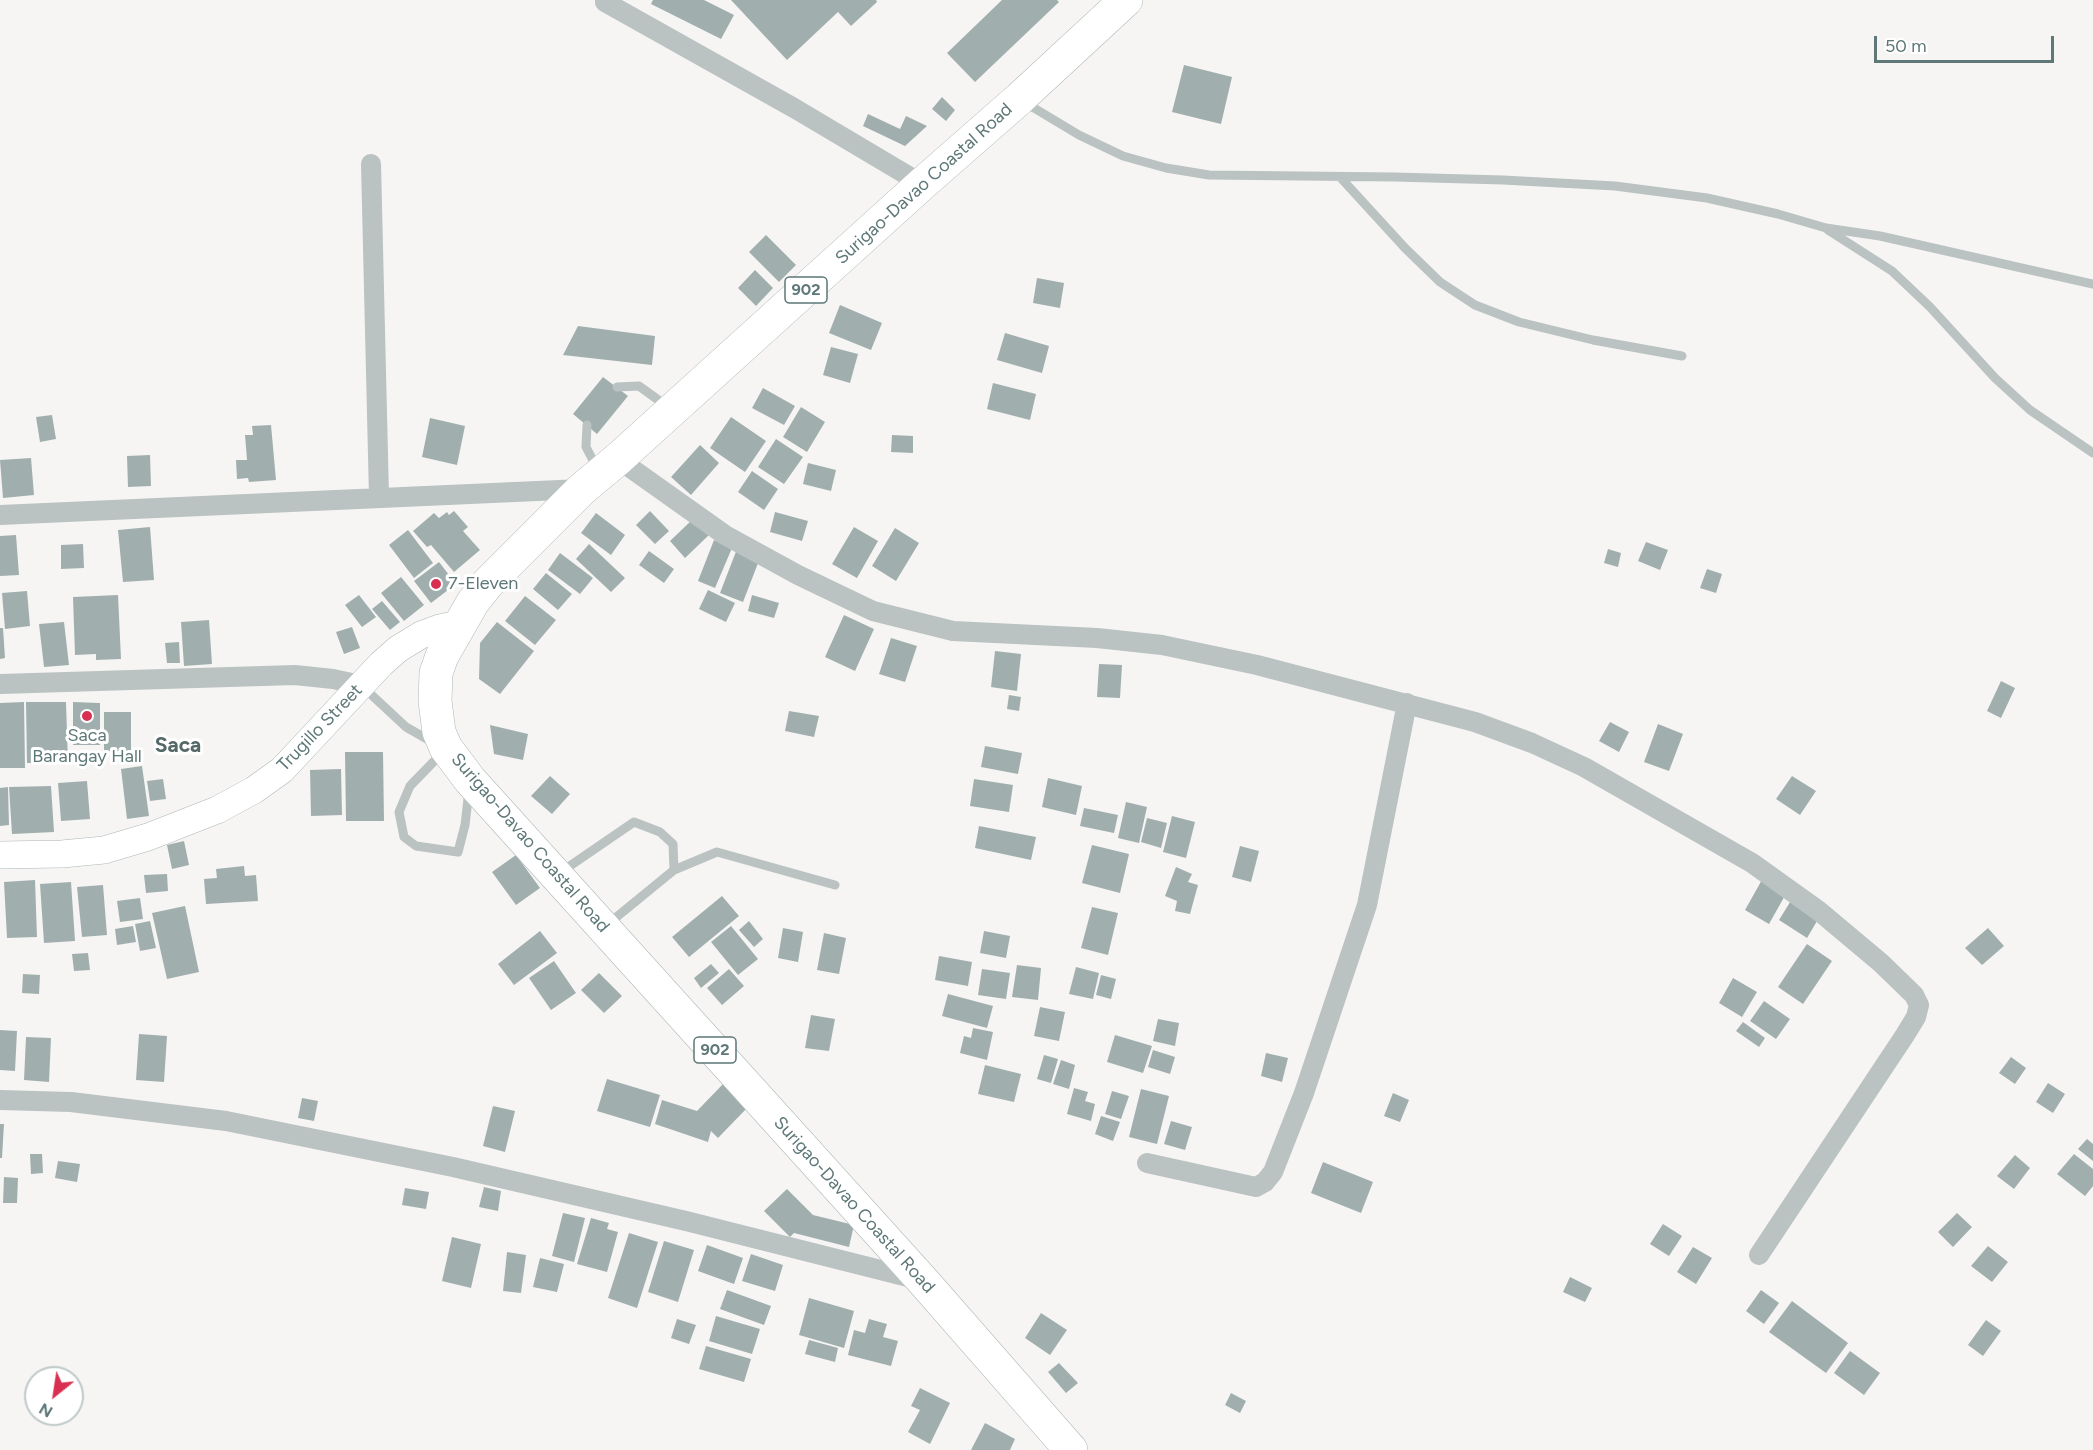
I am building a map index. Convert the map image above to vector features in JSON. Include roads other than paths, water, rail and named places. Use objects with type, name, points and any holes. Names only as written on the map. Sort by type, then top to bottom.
[{"type":"highway","name":"Surigao-Davao Coastal Road","points":[[1071,1450],[923,1281],[470,780],[446,748],[439,732],[436,713],[436,673],[459,624],[488,582],[600,474],[1019,99],[1126,0]]},
{"type":"street","points":[[605,0],[922,184]]},
{"type":"street","points":[[371,164],[379,497]]},
{"type":"street","points":[[0,515],[379,497],[600,474],[873,611],[953,631],[1097,638],[1162,645],[1257,665],[1407,703],[1474,722],[1532,743],[1584,767],[1752,863],[1819,911],[1881,963],[1917,999],[1919,1005],[1916,1017],[1905,1035],[1759,1255]]},
{"type":"street","name":"Trugillo Street","points":[[0,855],[63,854],[104,850],[148,837],[217,810],[282,770],[381,664],[405,644],[421,635],[459,624]]},
{"type":"street","points":[[0,684],[295,675],[361,685]]},
{"type":"street","points":[[1147,1163],[1256,1187],[1265,1182],[1273,1172],[1304,1092],[1367,905],[1407,703]]},
{"type":"street","points":[[0,1100],[71,1102],[226,1121],[453,1167],[686,1221],[923,1281]]},
{"type":"lane","points":[[1019,99],[1079,135],[1123,156],[1166,168],[1209,176],[1503,180],[1615,186],[1707,198],[1778,214],[1826,228],[1880,236],[2093,284]]},
{"type":"lane","points":[[1340,177],[1405,248],[1440,282],[1475,305],[1519,322],[1682,356]]},
{"type":"lane","points":[[1826,228],[1892,271],[1995,378],[2030,410],[2093,453]]},
{"type":"lane","points":[[617,387],[639,386],[672,410]]},
{"type":"lane","points":[[587,425],[586,447],[600,474]]},
{"type":"lane","points":[[361,685],[405,727],[446,748],[410,786],[399,812],[404,837],[416,846],[458,852],[465,825],[470,780]]},
{"type":"lane","points":[[556,875],[634,822],[660,832],[673,844],[674,870]]},
{"type":"lane","points":[[604,928],[674,870],[717,852],[835,885]]},
{"type":"place","name":"7-Eleven","points":[[436,584]]},
{"type":"place","name":"Saca Barangay Hall","points":[[87,716]]},
{"type":"district","name":"Saca","points":[[178,746]]}]
